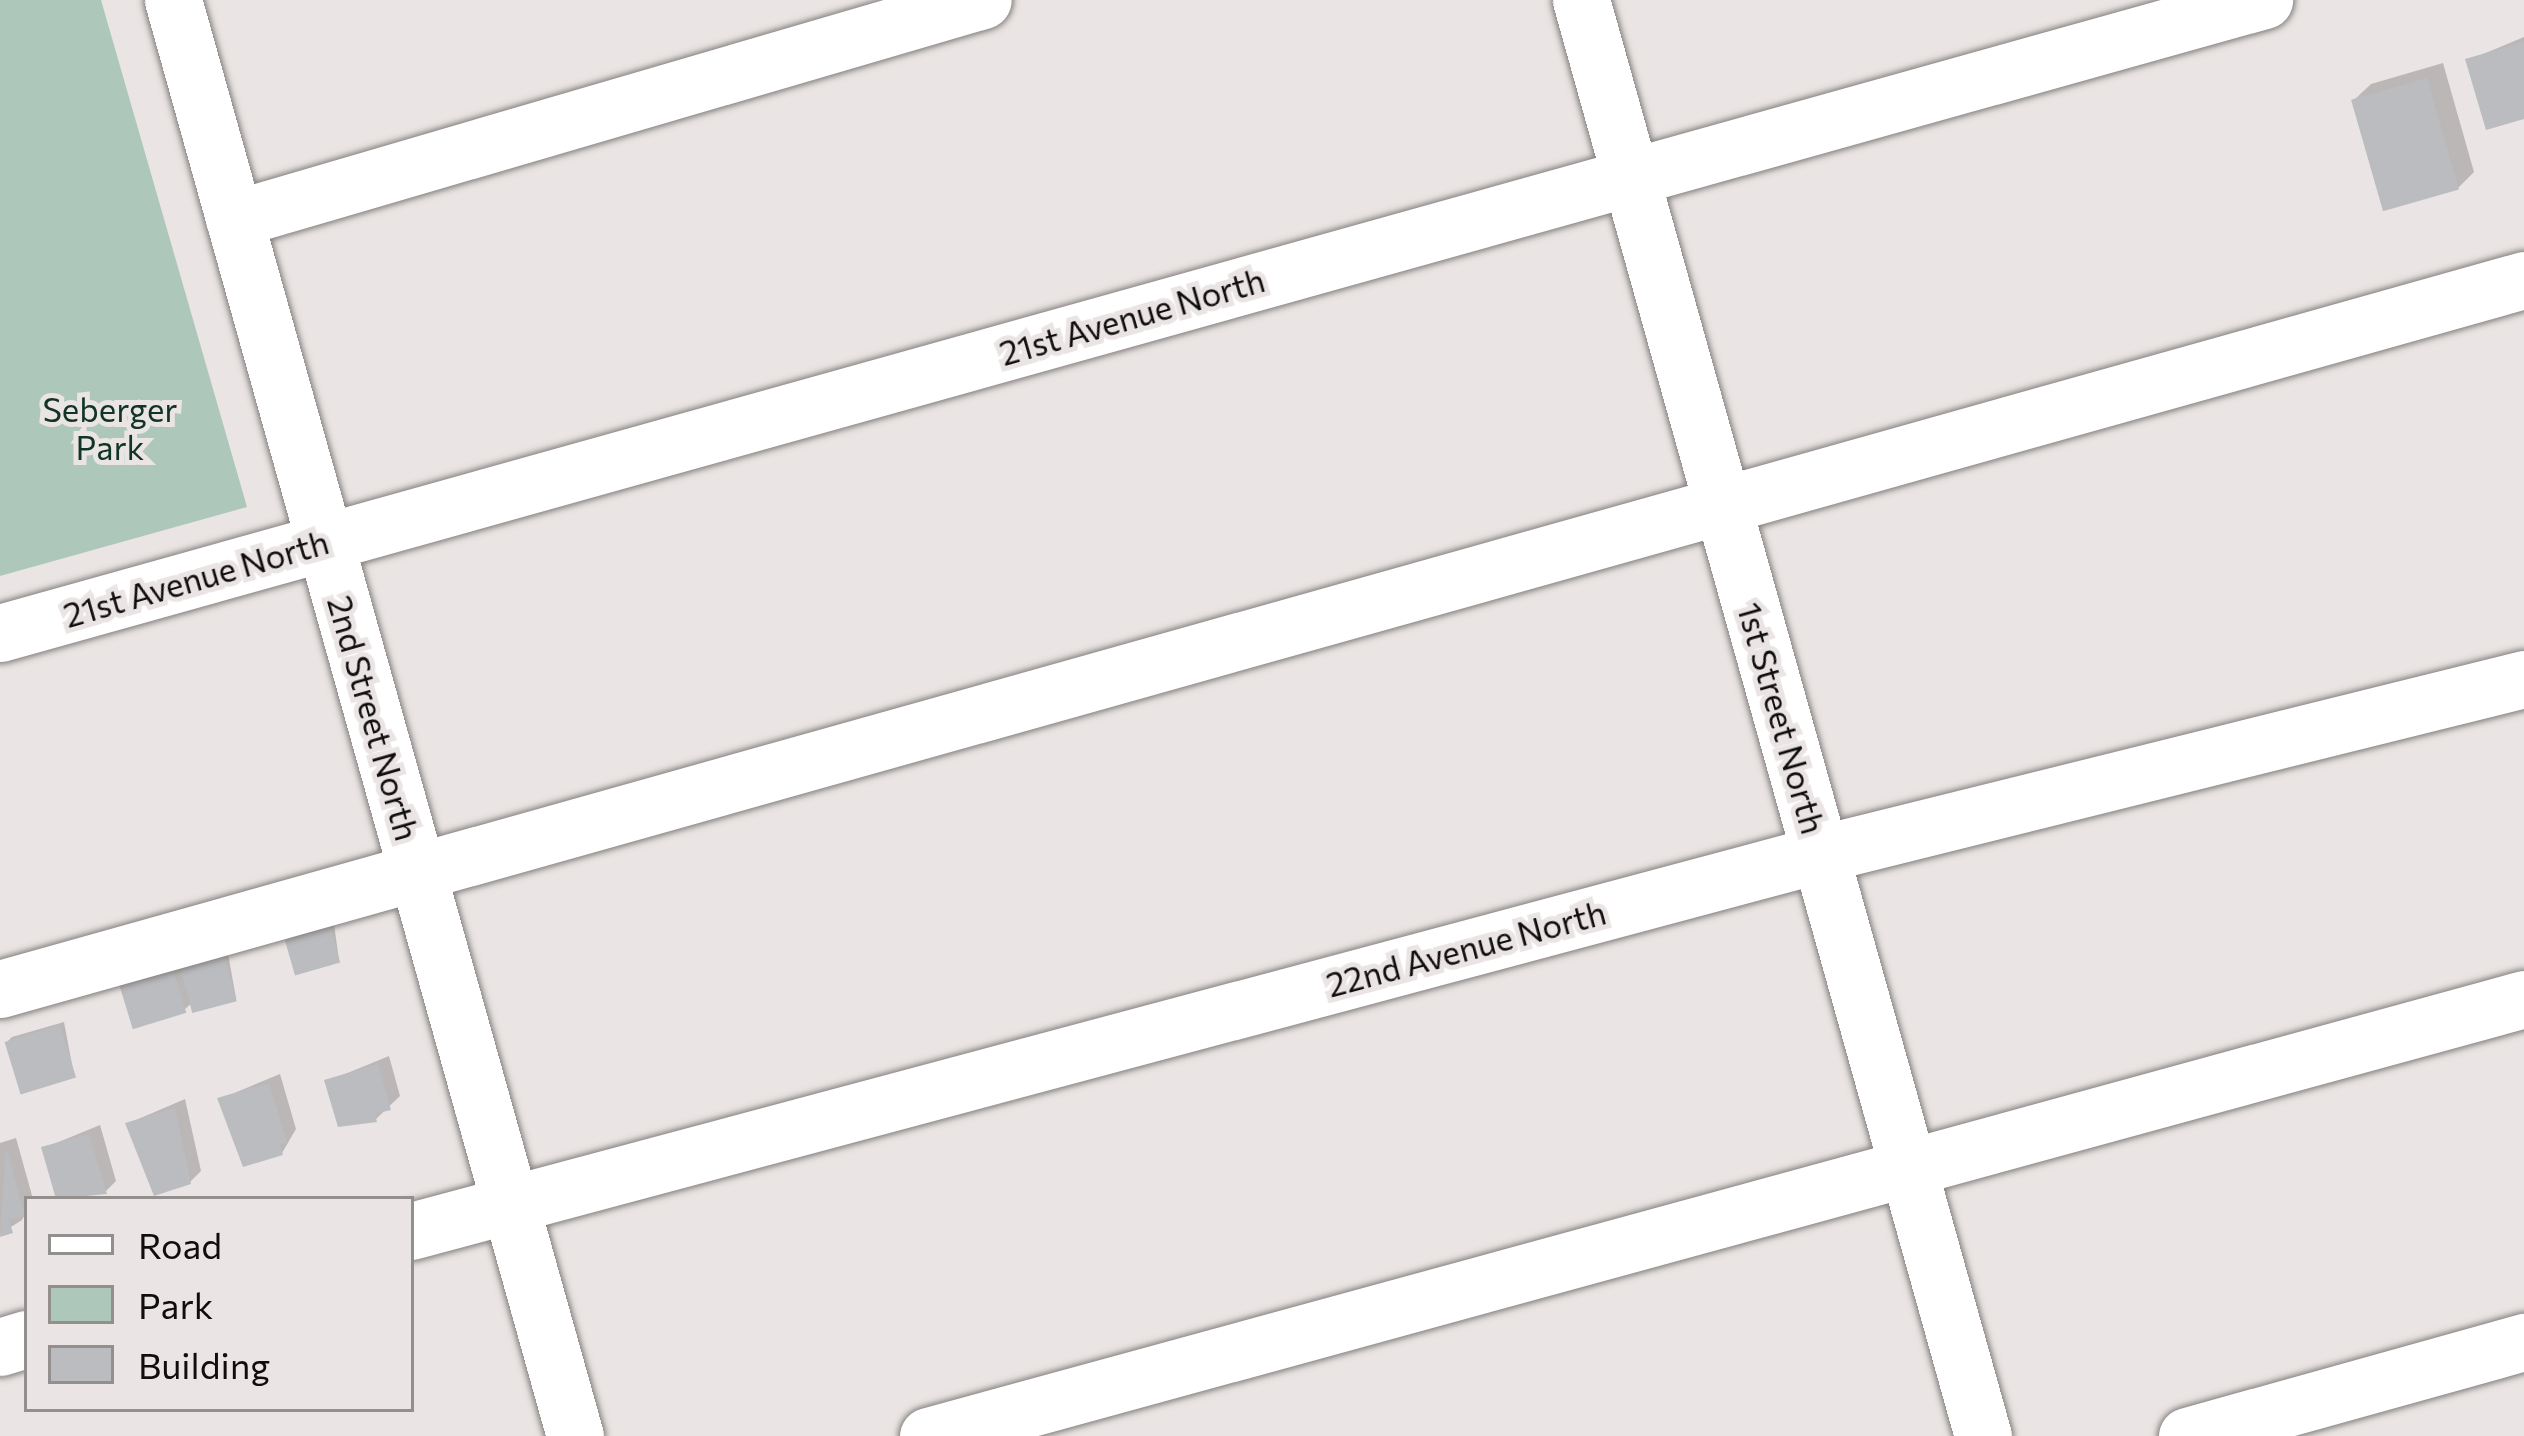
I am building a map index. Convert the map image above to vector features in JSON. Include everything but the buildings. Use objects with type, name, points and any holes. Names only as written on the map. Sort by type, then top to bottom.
[{"type":"street","name":"2nd Street North","points":[[173,0],[574,1436]]},
{"type":"street","points":[[234,219],[983,0]]},
{"type":"street","name":"1st Street North","points":[[1581,0],[1983,1436]]},
{"type":"street","name":"21st Avenue North","points":[[0,633],[2264,0]]},
{"type":"street","points":[[0,988],[2524,280]]},
{"type":"street","name":"22nd Avenue North","points":[[414,1230],[1820,854],[2524,680]]},
{"type":"street","points":[[928,1436],[1906,1163],[2524,998]]},
{"type":"street","points":[[2187,1436],[2524,1342]]},
{"type":"green space","name":"Seberger Park","points":[[0,0],[101,0],[247,507],[0,576]]}]
